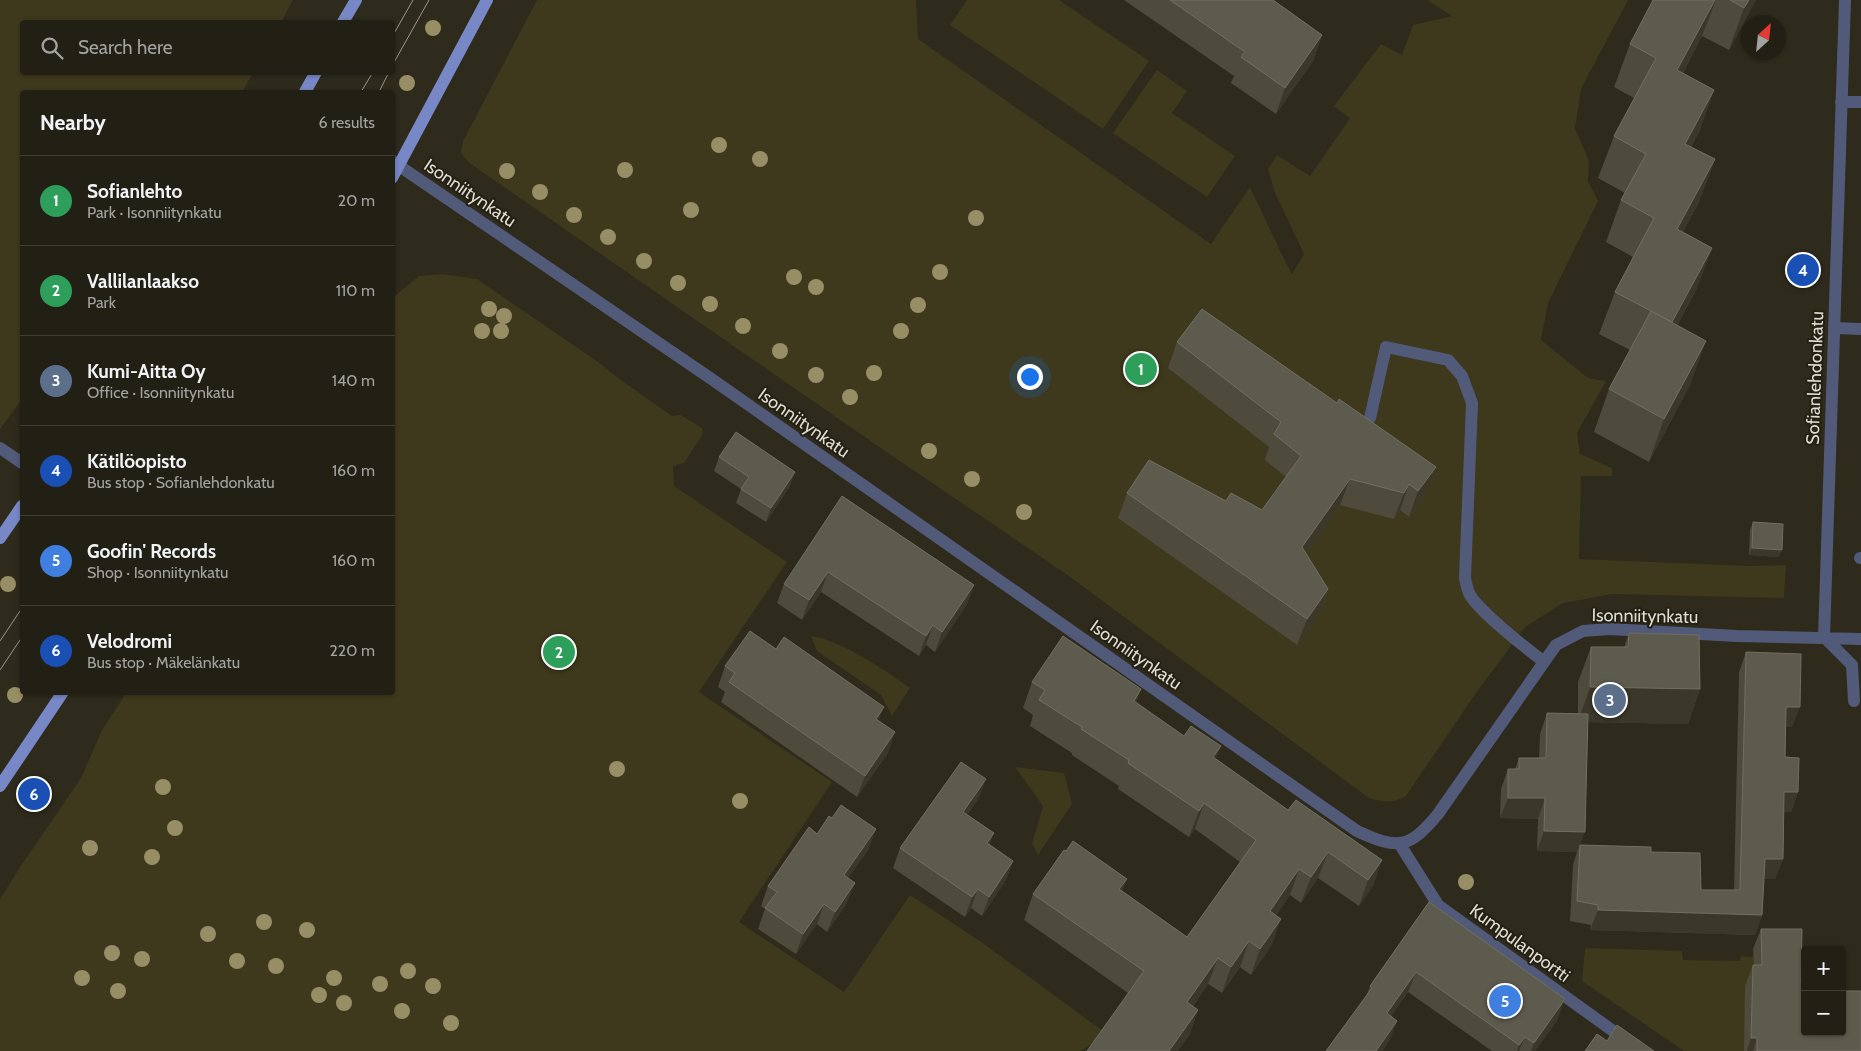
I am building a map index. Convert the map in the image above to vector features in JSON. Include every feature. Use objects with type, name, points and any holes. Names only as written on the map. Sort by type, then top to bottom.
[{"type":"main road","points":[[344,20],[356,0]]},
{"type":"main road","points":[[396,164],[487,0]]},
{"type":"main road","points":[[306,90],[314,75]]},
{"type":"main road","points":[[0,538],[20,509]]},
{"type":"main road","points":[[0,786],[61,695]]},
{"type":"street","name":"Sofianlehdonkatu","points":[[1824,637],[1845,0]]},
{"type":"street","points":[[1841,102],[1861,102]]},
{"type":"street","name":"Isonniitynkatu","points":[[396,164],[713,380],[1356,831],[1376,840],[1399,843],[1412,841],[1424,831],[1438,814],[1556,645],[1583,631],[1609,629],[1737,636],[1861,638]]},
{"type":"street","points":[[1834,328],[1861,329]]},
{"type":"street","points":[[1370,418],[1386,347],[1448,360],[1462,376],[1472,403],[1465,578],[1469,594],[1484,611],[1520,643],[1544,661]]},
{"type":"street","points":[[0,448],[20,462]]},
{"type":"street","points":[[1824,637],[1852,665],[1854,701]]},
{"type":"street","name":"Kumpulanportti","points":[[1399,843],[1438,905],[1641,1051]]},
{"type":"shaded area","points":[[0,0],[293,0],[282,20],[20,20],[20,75],[252,75],[243,90],[20,90],[20,402],[0,429]]},
{"type":"shaded area","points":[[537,0],[916,0],[918,39],[1211,244],[1250,187],[1292,274],[1304,254],[1275,193],[1268,169],[1277,155],[1310,176],[1350,118],[1334,106],[1381,44],[1402,55],[1413,25],[1452,16],[1427,0],[1628,0],[1581,89],[1575,128],[1589,161],[1588,181],[1598,201],[1548,303],[1541,340],[1588,378],[1606,381],[1577,433],[1580,454],[1612,468],[1612,476],[1581,476],[1579,559],[1749,566],[1786,565],[1784,598],[1612,594],[1563,603],[1525,627],[1476,693],[1406,796],[1388,802],[1369,798],[1066,574],[468,162],[461,153],[463,141]]},
{"type":"shaded area","points":[[967,0],[1059,0],[1149,61],[1103,129],[950,25]]},
{"type":"shaded area","points":[[1157,70],[1187,91],[1172,113],[1235,156],[1207,197],[1113,133]]},
{"type":"shaded area","points":[[443,274],[477,279],[598,362],[672,416],[681,415],[702,428],[703,434],[684,463],[673,466],[674,486],[787,562],[699,692],[832,782],[739,922],[844,992],[910,895],[980,941],[1107,1034],[1081,1051],[0,1051],[0,899],[81,778],[102,730],[125,695],[395,695],[395,296],[419,276]]},
{"type":"shaded area","points":[[811,636],[822,638],[849,649],[910,688],[892,716],[881,695],[817,651]]},
{"type":"shaded area","points":[[1015,767],[1064,773],[1072,804],[1038,855],[1032,844],[1043,806]]},
{"type":"shaded area","points":[[1585,948],[1682,951],[1683,960],[1740,961],[1741,956],[1754,957],[1750,1051],[1684,1051],[1582,981]]},
{"type":"building","points":[[1170,0],[1273,0],[1322,35],[1285,88],[1241,57],[1245,52]]},
{"type":"building","points":[[1653,0],[1715,0],[1677,70],[1714,90],[1685,144],[1715,159],[1677,229],[1712,248],[1672,322],[1615,292],[1654,218],[1621,200],[1646,154],[1614,136],[1656,58],[1630,44]]},
{"type":"building","points":[[1730,0],[1749,0],[1744,8]]},
{"type":"building","points":[[1202,309],[1337,403],[1339,399],[1436,467],[1418,491],[1409,484],[1404,493],[1350,479],[1302,547],[1328,589],[1307,619],[1127,493],[1149,460],[1226,501],[1231,493],[1262,510],[1301,456],[1274,434],[1281,422],[1177,342]]},
{"type":"building","points":[[1651,311],[1706,341],[1664,419],[1609,389]]},
{"type":"building","points":[[736,432],[795,472],[771,508],[741,489],[749,477],[719,457]]},
{"type":"building","points":[[842,496],[974,585],[942,632],[933,625],[926,636],[828,572],[809,600],[784,584]]},
{"type":"building","points":[[1753,522],[1783,524],[1782,550],[1752,548]]},
{"type":"building","points":[[750,631],[776,649],[784,637],[884,707],[876,719],[895,732],[865,776],[729,682],[735,673],[725,666]]},
{"type":"building","points":[[1629,633],[1699,635],[1700,689],[1590,687],[1591,647],[1628,647]]},
{"type":"building","points":[[1063,636],[1141,689],[1134,701],[1184,736],[1191,726],[1221,746],[1213,757],[1288,810],[1296,800],[1382,860],[1368,880],[1328,852],[1311,877],[1299,869],[1270,911],[1281,919],[1260,949],[1249,941],[1231,967],[1218,958],[1187,1002],[1198,1010],[1169,1051],[1087,1051],[1144,971],[1033,894],[1064,850],[1066,851],[1073,841],[1127,879],[1119,889],[1187,937],[1256,840],[1204,803],[1199,811],[1128,763],[1129,760],[1081,729],[1082,727],[1039,700],[1045,690],[1032,682]]},
{"type":"building","points":[[1746,652],[1801,654],[1800,707],[1786,707],[1785,757],[1799,758],[1798,792],[1784,792],[1783,859],[1765,859],[1762,915],[1598,910],[1598,905],[1577,901],[1580,845],[1651,847],[1651,852],[1700,853],[1701,890],[1740,890]]},
{"type":"building","points":[[1547,713],[1588,714],[1585,832],[1544,831],[1545,798],[1508,798],[1508,769],[1519,769],[1519,758],[1546,758]]},
{"type":"building","points":[[961,762],[986,779],[963,812],[994,833],[987,843],[1013,861],[989,897],[978,889],[972,897],[900,848]]},
{"type":"building","points":[[841,805],[876,829],[844,875],[855,883],[835,912],[824,904],[803,934],[765,908],[777,892],[768,886],[809,827],[817,834],[829,816],[832,818]]},
{"type":"building","points":[[1429,902],[1565,999],[1534,1043],[1525,1037],[1519,1045],[1416,972],[1387,1013],[1397,1021],[1376,1051],[1326,1051],[1372,988],[1370,986]]},
{"type":"building","points":[[1761,929],[1802,929],[1801,1036],[1846,1036],[1846,991],[1861,991],[1861,1051],[1757,1051],[1757,1038],[1751,1038],[1753,965],[1762,965]]},
{"type":"building","points":[[1617,1025],[1654,1051],[1585,1051],[1597,1034],[1607,1041]]},
{"type":"tram line","points":[[395,32],[413,0]]},
{"type":"tram line","points":[[395,61],[429,0]]},
{"type":"tram line","points":[[362,90],[371,75]]},
{"type":"tram line","points":[[380,90],[388,75]]},
{"type":"tram line","points":[[0,641],[20,611]]},
{"type":"tram line","points":[[0,670],[20,640]]},
{"type":"place","name":"Kätilöopisto","points":[[1803,270]]},
{"type":"place","name":"Sofianlehto","points":[[1141,369]]},
{"type":"place","name":"Vallilanlaakso","points":[[559,652]]},
{"type":"place","name":"Kumi-Aitta Oy","points":[[1610,700]]},
{"type":"place","name":"Velodromi","points":[[34,794]]},
{"type":"place","name":"Goofin' Records","points":[[1505,1001]]}]
